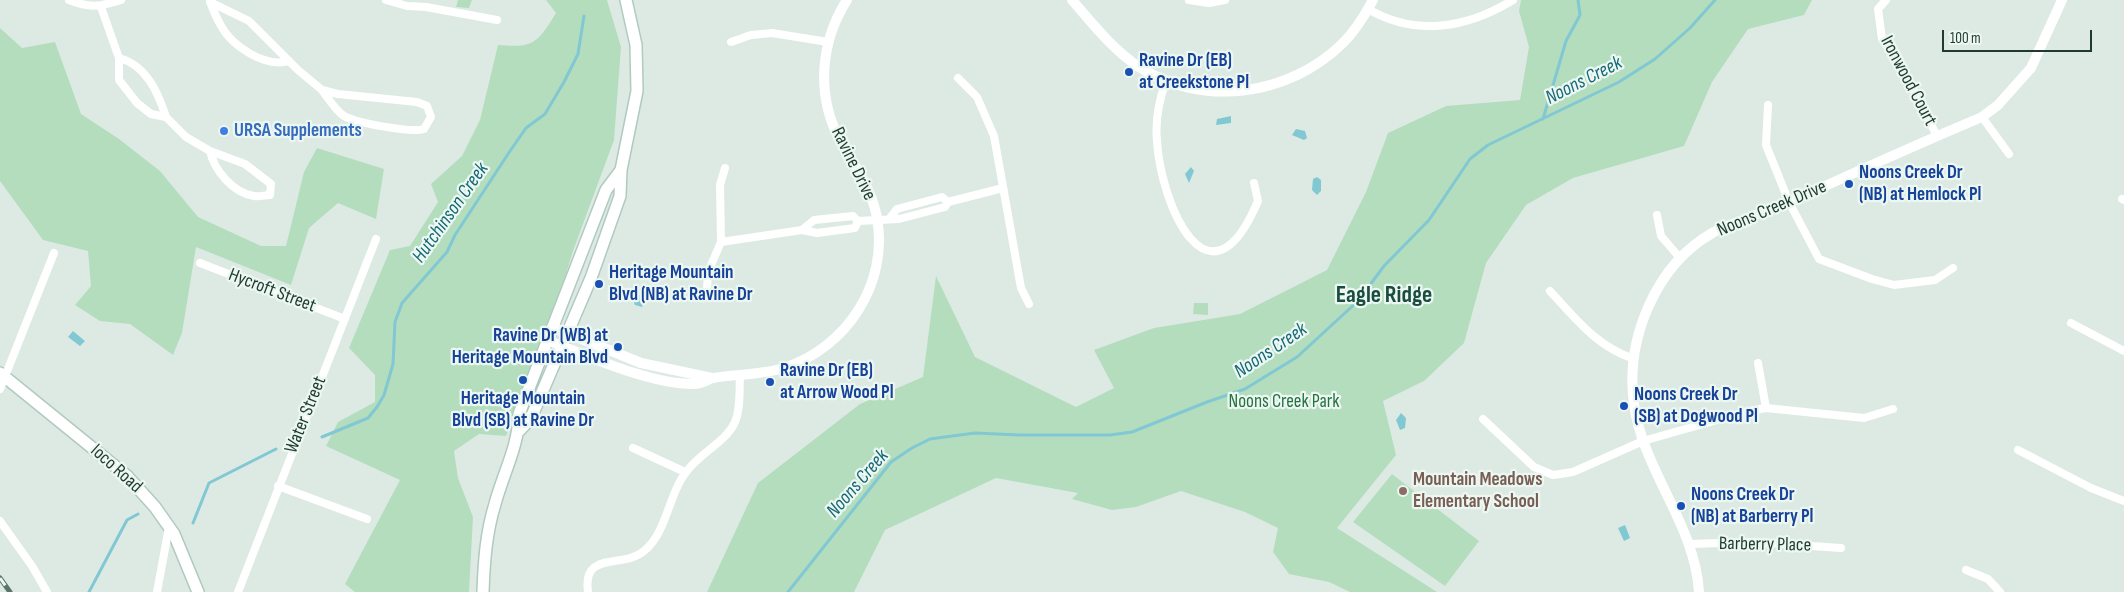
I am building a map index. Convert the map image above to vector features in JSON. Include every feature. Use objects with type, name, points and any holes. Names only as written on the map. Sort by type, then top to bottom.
[{"type":"main road","points":[[519,431],[531,418],[562,346],[591,278],[620,196],[621,170],[637,91],[636,45],[626,0]]},
{"type":"main road","points":[[482,592],[485,545],[492,513],[519,431],[519,414],[606,190],[621,170]]},
{"type":"main road","name":"Ioco Road","points":[[2,375],[127,476],[155,507],[169,527],[188,564],[198,592]]},
{"type":"street","points":[[69,0],[79,4],[101,7],[121,0]]},
{"type":"street","points":[[386,0],[407,6],[426,7],[497,20]]},
{"type":"street","points":[[419,0],[426,7]]},
{"type":"street","name":"Ravine Drive","points":[[547,340],[650,377],[696,384],[713,378],[740,376],[798,363],[829,346],[848,326],[862,305],[873,280],[878,251],[878,219],[867,184],[839,138],[828,112],[824,81],[828,42],[838,16],[847,0]]},
{"type":"street","points":[[1072,0],[1119,52],[1166,81],[1197,89],[1226,92],[1261,88],[1302,73],[1345,42],[1371,4],[1383,18],[1402,23],[1449,26],[1484,16],[1512,0]]},
{"type":"street","points":[[1189,0],[1201,3],[1225,0]]},
{"type":"street","name":"Ironwood Court","points":[[1886,0],[1878,9],[1882,39],[1901,66],[1937,136]]},
{"type":"street","name":"Noons Creek Drive","points":[[1699,592],[1698,573],[1689,544],[1643,441],[1634,403],[1634,359],[1640,332],[1656,288],[1680,258],[1714,232],[1789,202],[1982,117],[1998,104],[2031,68],[2062,0]]},
{"type":"street","points":[[209,1],[220,26],[240,46],[258,58],[279,64],[289,62]]},
{"type":"street","points":[[209,1],[249,21],[289,62],[322,90],[343,116],[360,122],[414,132],[424,129],[431,117],[427,106],[418,102],[338,94],[322,90]]},
{"type":"street","points":[[101,7],[119,58],[119,80],[137,103],[150,114],[166,117]]},
{"type":"street","points":[[731,42],[751,35],[772,33],[828,42]]},
{"type":"street","points":[[119,58],[131,61],[149,80],[160,98],[166,117],[186,137],[210,151],[245,164],[271,184],[270,195],[254,196],[227,181],[212,164],[210,151]]},
{"type":"street","points":[[958,78],[977,97],[994,136],[1022,288],[1028,304]]},
{"type":"street","points":[[1166,81],[1157,122],[1159,161],[1179,222],[1196,246],[1211,252],[1221,249],[1242,233],[1258,201],[1254,183]]},
{"type":"street","points":[[1768,105],[1766,145],[1789,202],[1819,259],[1872,279],[1894,285],[1935,280],[1953,268]]},
{"type":"street","points":[[1982,117],[2009,154]]},
{"type":"street","points":[[707,290],[708,272],[721,242],[720,185],[725,168]]},
{"type":"street","points":[[858,221],[899,218],[945,207],[948,202],[1003,188]]},
{"type":"street","points":[[1657,215],[1661,236],[1680,258]]},
{"type":"street","points":[[802,230],[814,220],[853,216],[858,221]]},
{"type":"street","points":[[721,242],[802,230],[817,233],[855,228],[858,221]]},
{"type":"street","name":"Water Street","points":[[238,592],[376,239]]},
{"type":"street","points":[[0,389],[2,375],[54,253]]},
{"type":"street","name":"Hycroft Street","points":[[200,263],[344,319]]},
{"type":"street","points":[[1550,290],[1596,340],[1615,353],[1634,359]]},
{"type":"street","points":[[2071,323],[2124,351]]},
{"type":"street","name":"Ravine Drive","points":[[552,327],[641,364],[713,378]]},
{"type":"street","points":[[1758,363],[1766,408]]},
{"type":"street","points":[[588,592],[587,578],[589,572],[597,565],[626,560],[642,553],[649,546],[658,533],[685,472],[732,428],[737,416],[740,376]]},
{"type":"street","points":[[1483,419],[1534,467],[1553,475],[1572,472],[1643,441],[1749,410],[1766,408],[1864,418],[1892,408]]},
{"type":"street","points":[[634,448],[685,472]]},
{"type":"street","points":[[2018,450],[2091,488],[2124,501]]},
{"type":"street","points":[[278,486],[367,519]]},
{"type":"street","points":[[0,521],[32,566],[47,592]]},
{"type":"street","points":[[156,592],[169,527]]},
{"type":"street","name":"Barberry Place","points":[[1689,544],[1753,542],[1841,548]]},
{"type":"street","points":[[590,558],[597,565]]},
{"type":"street","points":[[1966,570],[1988,579],[2000,592]]},
{"type":"green space","points":[[458,0],[472,0],[469,8],[456,7]]},
{"type":"green space","points":[[546,0],[607,0],[621,47],[614,140],[573,251],[557,303],[506,436],[479,434],[454,451],[458,478],[473,517],[469,592],[355,592],[345,584],[400,480],[326,446],[338,422],[375,402],[375,375],[349,348],[390,250],[410,246],[438,202],[431,184],[462,156],[480,120],[498,45],[528,44],[539,37],[556,13]]},
{"type":"green space","name":"Noons Creek Park","points":[[1521,0],[1812,0],[1804,15],[1748,29],[1712,82],[1684,146],[1573,178],[1526,205],[1486,263],[1464,343],[1424,381],[1383,401],[1396,455],[1337,528],[1437,592],[1350,592],[1329,582],[1289,574],[1273,552],[1278,528],[1245,512],[1181,491],[1136,507],[1112,510],[1072,499],[1078,493],[996,478],[885,530],[854,592],[707,592],[758,483],[860,404],[923,377],[936,276],[975,357],[1076,407],[1114,388],[1094,350],[1154,328],[1240,314],[1327,270],[1366,192],[1388,133],[1446,106],[1520,100],[1529,47],[1519,11]]},
{"type":"green space","points":[[0,28],[22,48],[55,42],[81,114],[119,139],[160,171],[198,217],[261,246],[286,246],[304,172],[317,148],[384,169],[376,219],[338,203],[309,228],[291,285],[196,247],[182,333],[173,355],[130,324],[100,321],[75,305],[91,286],[88,251],[43,240],[0,181]]},
{"type":"green space","points":[[1194,303],[1208,303],[1208,315],[1193,314]]},
{"type":"green space","points":[[1392,474],[1479,541],[1445,586],[1353,522]]},
{"type":"water","points":[[1231,116],[1231,123],[1216,125],[1217,119]]},
{"type":"water","points":[[1296,129],[1305,131],[1307,138],[1304,140],[1292,135]]},
{"type":"water","points":[[1191,167],[1194,171],[1189,183],[1185,174]]},
{"type":"water","points":[[1317,177],[1321,180],[1321,191],[1317,195],[1312,190],[1313,179]]},
{"type":"water","points":[[633,294],[640,295],[642,307],[635,305],[632,298]]},
{"type":"water","points":[[73,331],[85,341],[80,346],[68,337]]},
{"type":"water","points":[[1401,413],[1406,418],[1405,428],[1400,430],[1396,420]]},
{"type":"water","points":[[1625,525],[1630,538],[1624,541],[1618,528]]},
{"type":"waterway","points":[[1543,119],[1566,41],[1580,15],[1578,0]]},
{"type":"waterway","name":"Noons Creek","points":[[788,592],[891,462],[930,439],[975,433],[1110,435],[1132,432],[1245,389],[1297,357],[1358,301],[1384,266],[1429,220],[1470,159],[1488,145],[1619,82],[1655,59],[1690,28],[1715,0]]},
{"type":"waterway","name":"Hutchinson Creek","points":[[322,437],[368,418],[377,407],[384,395],[393,364],[395,322],[402,303],[447,252],[455,235],[526,128],[545,114],[578,54],[584,16]]},
{"type":"waterway","name":"Hutchinson Creek","points":[[193,523],[209,483],[276,449]]},
{"type":"waterway","name":"Hutchinson Creek","points":[[89,592],[127,520],[138,514]]},
{"type":"railway","points":[[0,578],[10,592]]},
{"type":"place","name":"Ravine Dr (EB) at Creekstone Pl","points":[[1129,72]]},
{"type":"place","name":"URSA Supplements","points":[[224,131]]},
{"type":"place","name":"Noons Creek Dr (NB) at Hemlock Pl","points":[[1849,184]]},
{"type":"place","name":"Heritage Mountain Blvd (NB) at Ravine Dr","points":[[599,284]]},
{"type":"place","name":"Ravine Dr (WB) at Heritage Mountain Blvd","points":[[618,347]]},
{"type":"place","name":"Heritage Mountain Blvd (SB) at Ravine Dr","points":[[523,380]]},
{"type":"place","name":"Ravine Dr (EB) at Arrow Wood Pl","points":[[770,382]]},
{"type":"place","name":"Noons Creek Dr (SB) at Dogwood Pl","points":[[1624,406]]},
{"type":"place","name":"Mountain Meadows Elementary School","points":[[1403,491]]},
{"type":"place","name":"Noons Creek Dr (NB) at Barberry Pl","points":[[1681,506]]},
{"type":"district","name":"Eagle Ridge","points":[[1384,296]]}]
